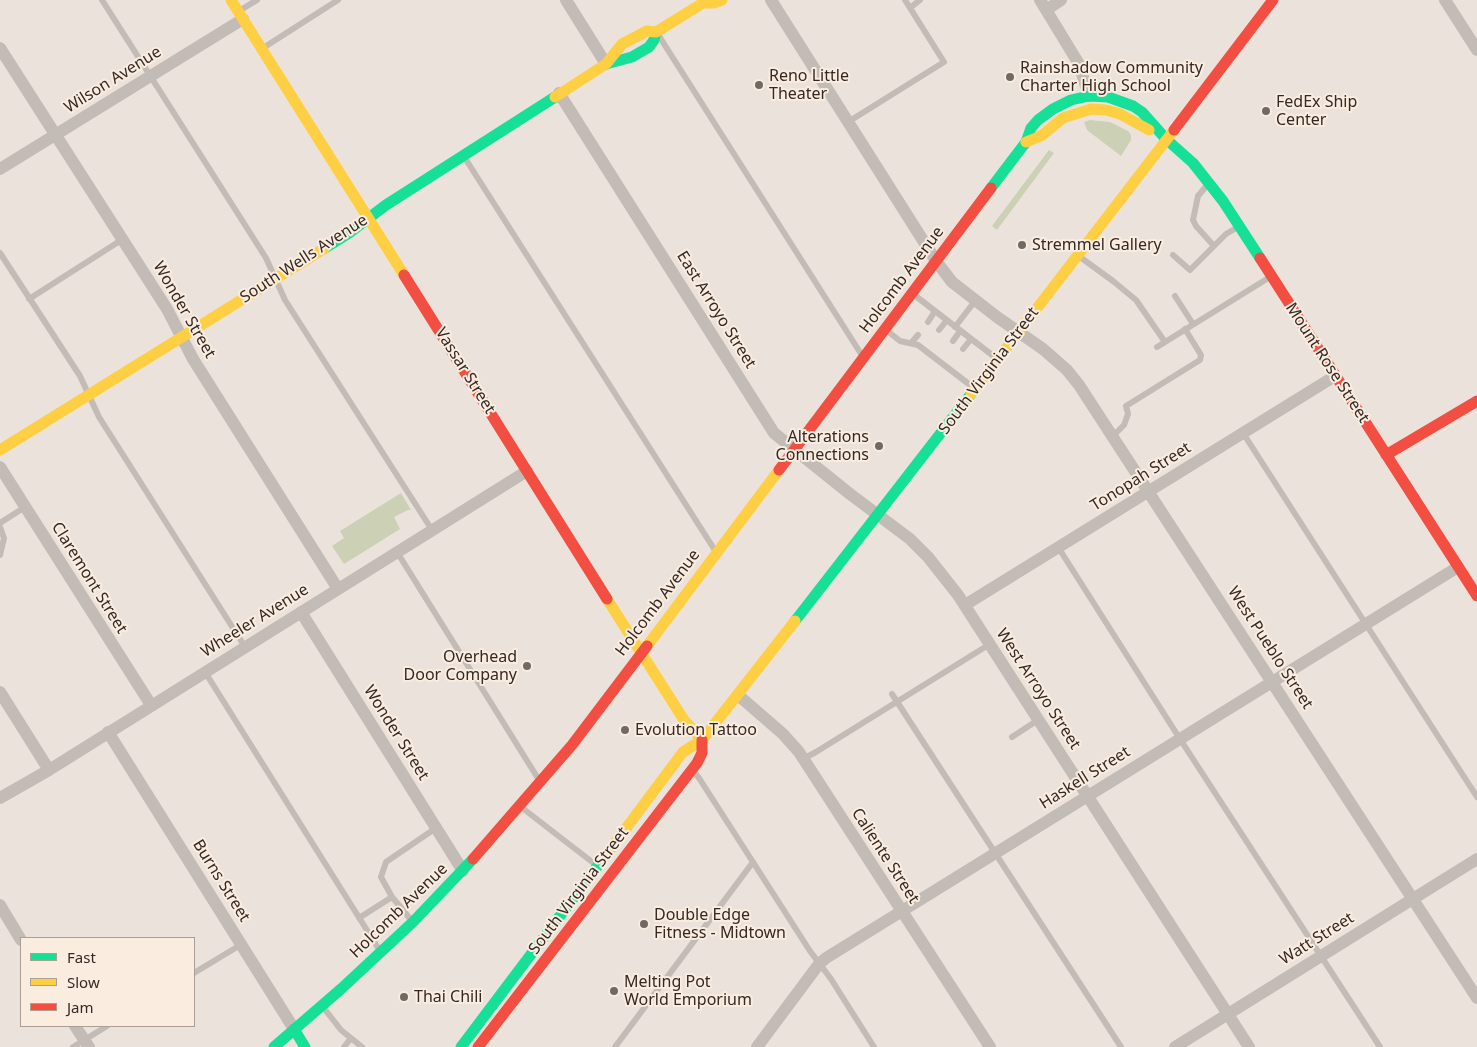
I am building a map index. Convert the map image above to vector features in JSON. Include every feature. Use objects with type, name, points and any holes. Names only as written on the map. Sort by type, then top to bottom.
[{"type":"street","name":"Vassar Street","points":[[231,0],[684,720],[702,740]]},
{"type":"street","points":[[566,0],[606,64]]},
{"type":"street","name":"South Wells Avenue","points":[[606,64],[621,62],[650,46],[656,32],[703,2],[714,3],[722,0]]},
{"type":"street","name":"West Pueblo Street","points":[[771,0],[936,261],[954,285],[1043,349],[1067,370],[1084,392],[1477,998]]},
{"type":"street","points":[[1061,0],[1043,5],[1079,64],[1089,96]]},
{"type":"street","name":"South Virginia Street","points":[[461,1047],[683,752],[702,740],[738,695],[1273,0]]},
{"type":"street","points":[[1445,0],[1477,50]]},
{"type":"street","name":"Wilson Avenue","points":[[0,169],[150,76],[240,15]]},
{"type":"street","name":"South Wells Avenue","points":[[0,450],[349,233],[386,204],[606,64],[622,44],[647,30],[656,32]]},
{"type":"street","name":"Wonder Street","points":[[0,48],[167,309],[194,360],[338,589]]},
{"type":"street","name":"East Arroyo Street","points":[[559,93],[774,432],[794,450],[878,514]]},
{"type":"street","name":"Holcomb Avenue","points":[[274,1047],[322,1006],[413,922],[463,871],[572,745],[1026,142],[1031,128],[1038,120],[1053,109],[1071,100],[1089,96],[1108,97],[1133,106],[1142,112],[1166,139]]},
{"type":"street","name":"Holcomb Avenue","points":[[1026,142],[1041,136],[1063,118],[1092,109],[1120,114],[1166,139]]},
{"type":"street","name":"Mount Rose Street","points":[[1166,139],[1193,163],[1224,201],[1477,596]]},
{"type":"street","name":"Tonopah Street","points":[[964,606],[1335,376]]},
{"type":"street","points":[[1386,455],[1477,401]]},
{"type":"street","name":"Claremont Street","points":[[0,467],[151,705]]},
{"type":"street","name":"Wheeler Avenue","points":[[0,798],[49,770],[527,471]]},
{"type":"street","name":"West Arroyo Street","points":[[878,514],[910,539],[928,557],[964,606],[1249,1047]]},
{"type":"street","name":"Haskell Street","points":[[756,1047],[819,964],[1458,567]]},
{"type":"street","name":"Wonder Street","points":[[301,612],[463,871]]},
{"type":"street","points":[[0,692],[49,770]]},
{"type":"street","name":"Caliente Street","points":[[738,695],[783,734],[803,758],[990,1047]]},
{"type":"street","name":"Burns Street","points":[[108,732],[305,1047]]},
{"type":"street","name":"South Virginia Street","points":[[478,1047],[691,770],[702,753],[702,740]]},
{"type":"street","name":"Watt Street","points":[[1175,1047],[1477,859]]},
{"type":"street","points":[[0,905],[20,938]]},
{"type":"street","points":[[76,1027],[87,1043]]},
{"type":"lane","points":[[102,0],[266,258],[285,300],[432,530]]},
{"type":"lane","points":[[240,15],[257,0]]},
{"type":"lane","points":[[262,49],[338,0]]},
{"type":"lane","points":[[848,122],[944,62],[905,0]]},
{"type":"lane","points":[[910,8],[920,0]]},
{"type":"lane","points":[[656,32],[863,358]]},
{"type":"lane","points":[[463,154],[717,552]]},
{"type":"lane","points":[[1209,183],[1198,196],[1193,220],[1214,246]]},
{"type":"lane","points":[[1173,255],[1190,270],[1226,234],[1239,226]]},
{"type":"lane","points":[[29,299],[123,239]]},
{"type":"lane","points":[[0,253],[80,376],[99,417],[245,647]]},
{"type":"lane","points":[[1077,255],[1136,300],[1165,342]]},
{"type":"lane","points":[[1156,347],[1271,276]]},
{"type":"lane","points":[[912,293],[998,359]]},
{"type":"lane","points":[[1175,296],[1193,324]]},
{"type":"lane","points":[[952,341],[975,301]]},
{"type":"lane","points":[[928,322],[935,311]]},
{"type":"lane","points":[[939,330],[947,320]]},
{"type":"lane","points":[[885,329],[900,341],[911,343],[924,350],[975,388]]},
{"type":"lane","points":[[1113,436],[1124,425],[1128,414],[1126,406],[1200,360],[1201,355],[1185,329]]},
{"type":"lane","points":[[911,343],[918,335]]},
{"type":"lane","points":[[964,349],[971,339]]},
{"type":"lane","points":[[924,350],[929,344]]},
{"type":"lane","points":[[938,360],[943,354]]},
{"type":"lane","points":[[949,369],[954,362]]},
{"type":"lane","points":[[1242,433],[1477,797]]},
{"type":"lane","points":[[0,522],[25,507]]},
{"type":"lane","points":[[0,528],[2,535],[0,555]]},
{"type":"lane","points":[[1058,548],[1380,1047]]},
{"type":"lane","points":[[397,552],[541,782]]},
{"type":"lane","points":[[803,758],[816,752],[990,644]]},
{"type":"lane","points":[[205,672],[381,952]]},
{"type":"lane","points":[[892,694],[1121,1047]]},
{"type":"lane","points":[[1012,737],[1038,720]]},
{"type":"lane","points":[[691,770],[699,778],[874,1047]]},
{"type":"lane","points":[[520,807],[598,866]]},
{"type":"lane","points":[[413,922],[392,897],[381,877],[386,862],[436,828]]},
{"type":"lane","points":[[615,1047],[753,862]]},
{"type":"lane","points":[[359,918],[392,897]]},
{"type":"lane","points":[[195,972],[242,944]]},
{"type":"lane","points":[[322,1006],[341,1030],[362,1047]]},
{"type":"lane","points":[[73,1047],[87,1043],[106,1027]]},
{"type":"lane","points":[[344,1047],[351,1038]]},
{"type":"green space","points":[[1090,120],[1110,122],[1128,131],[1131,135],[1131,140],[1121,156],[1087,130],[1084,122]]},
{"type":"green space","points":[[1049,150],[1054,153],[997,230],[992,226]]},
{"type":"green space","points":[[401,493],[411,510],[394,517],[400,529],[344,564],[332,546],[344,538],[340,531]]},
{"type":"traffic: fast","points":[[606,64],[632,57],[649,47],[654,40],[656,32]]},
{"type":"traffic: fast","points":[[991,188],[1026,142],[1031,128],[1038,120],[1053,109],[1071,100],[1089,96],[1108,97],[1133,106],[1142,112],[1166,139],[1193,163],[1223,201],[1260,258]]},
{"type":"traffic: fast","points":[[325,248],[349,233],[386,205],[555,97]]},
{"type":"traffic: fast","points":[[795,621],[971,394]]},
{"type":"traffic: fast","points":[[461,1047],[606,855]]},
{"type":"traffic: fast","points":[[274,1047],[341,989],[413,922],[473,859]]},
{"type":"traffic: fast","points":[[294,1029],[305,1047]]},
{"type":"traffic: slow","points":[[231,0],[404,275]]},
{"type":"traffic: slow","points":[[555,97],[606,64],[622,44],[647,31],[656,32],[703,3],[704,0]]},
{"type":"traffic: slow","points":[[703,3],[714,3],[722,0]]},
{"type":"traffic: slow","points":[[1026,142],[1041,136],[1063,118],[1091,109],[1106,110],[1120,114],[1149,130]]},
{"type":"traffic: slow","points":[[971,394],[1174,130]]},
{"type":"traffic: slow","points":[[0,450],[325,248]]},
{"type":"traffic: slow","points":[[647,646],[779,470]]},
{"type":"traffic: slow","points":[[607,599],[684,720],[702,740]]},
{"type":"traffic: slow","points":[[606,855],[683,752],[702,740],[795,621]]},
{"type":"traffic: jam","points":[[1174,130],[1273,0]]},
{"type":"traffic: jam","points":[[779,470],[991,188]]},
{"type":"traffic: jam","points":[[1260,258],[1477,596]]},
{"type":"traffic: jam","points":[[404,275],[607,599]]},
{"type":"traffic: jam","points":[[1386,455],[1477,401]]},
{"type":"traffic: jam","points":[[473,859],[572,745],[647,646]]},
{"type":"traffic: jam","points":[[478,1047],[697,763],[702,753],[702,740]]},
{"type":"place","name":"Rainshadow Community Charter High School","points":[[1010,77]]},
{"type":"place","name":"Reno Little Theater","points":[[759,85]]},
{"type":"place","name":"FedEx Ship Center","points":[[1266,111]]},
{"type":"place","name":"Stremmel Gallery","points":[[1022,245]]},
{"type":"place","name":"Alterations Connections","points":[[879,446]]},
{"type":"place","name":"Overhead Door Company","points":[[527,666]]},
{"type":"place","name":"Evolution Tattoo","points":[[625,730]]},
{"type":"place","name":"Double Edge Fitness - Midtown","points":[[644,924]]},
{"type":"place","name":"Melting Pot World Emporium","points":[[614,991]]},
{"type":"place","name":"Thai Chili","points":[[404,997]]}]
